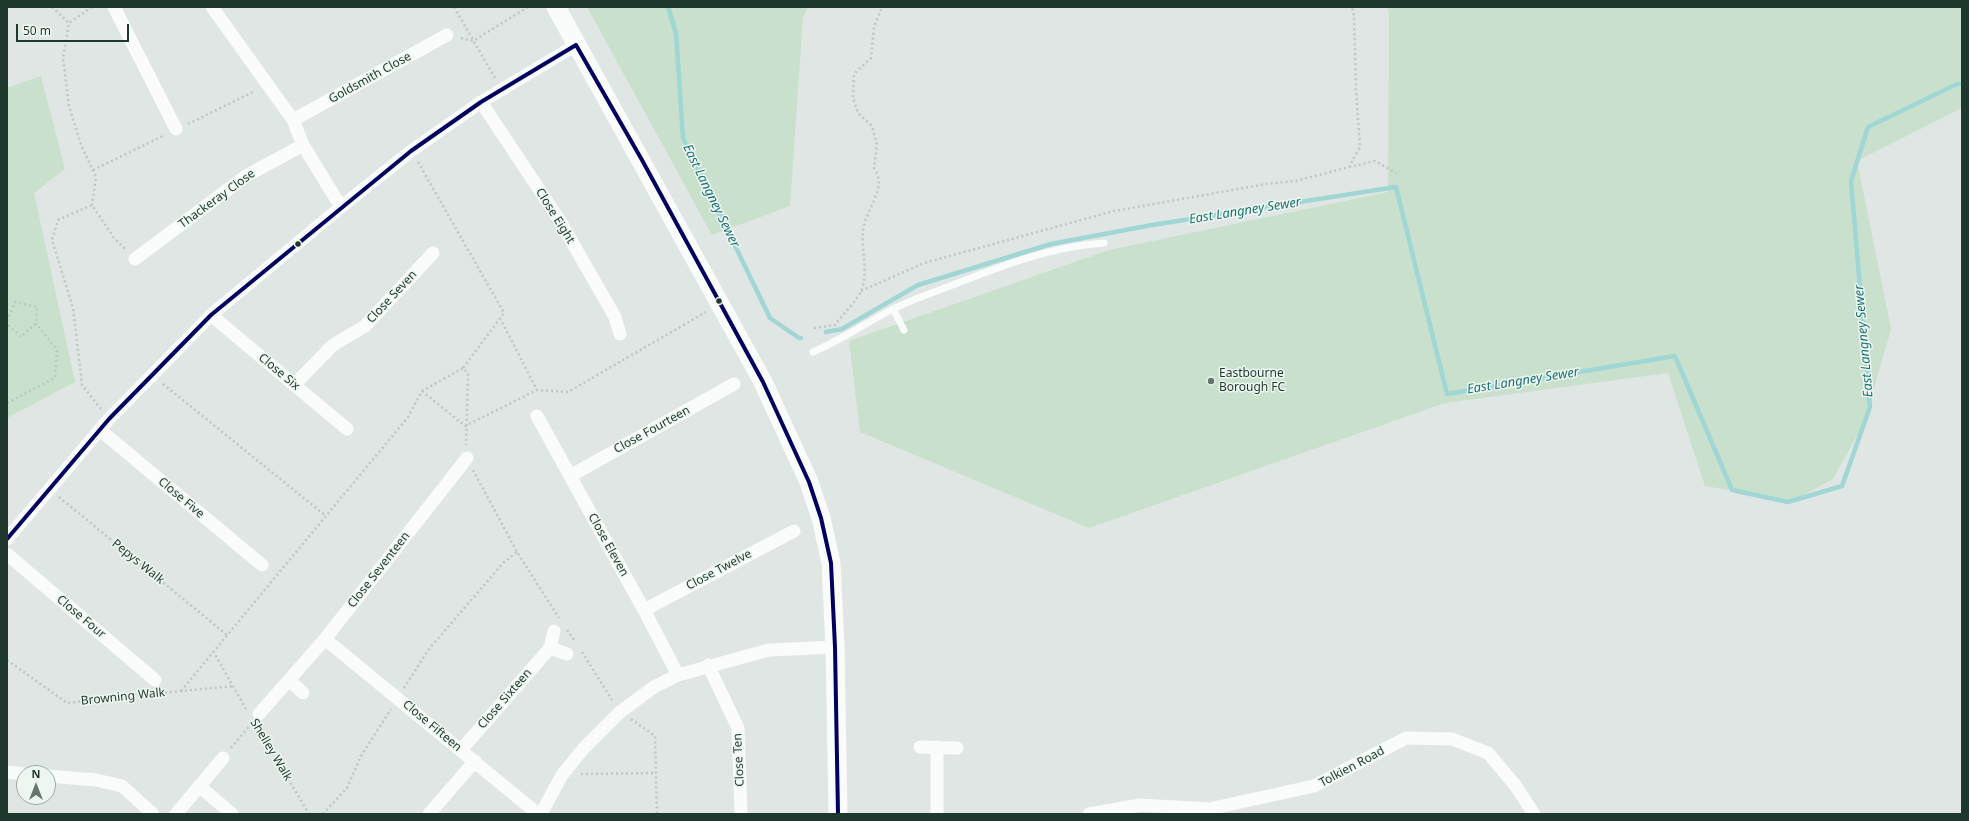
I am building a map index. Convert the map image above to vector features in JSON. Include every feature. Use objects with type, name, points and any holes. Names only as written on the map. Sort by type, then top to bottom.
[{"type":"street","points":[[114,7],[176,130]]},
{"type":"street","points":[[212,7],[294,120],[303,145],[341,206]]},
{"type":"street","points":[[556,7],[642,160],[762,382],[809,482],[821,518],[831,563],[835,647],[838,814]]},
{"type":"street","name":"Goldsmith Close","points":[[294,120],[447,35]]},
{"type":"street","points":[[7,539],[109,418],[211,315],[341,206],[411,151],[481,102],[576,45]]},
{"type":"street","name":"Close Eight","points":[[481,102],[560,221],[615,317],[620,334]]},
{"type":"street","name":"Thackeray Close","points":[[135,259],[246,176],[303,145]]},
{"type":"street","name":"Close Seven","points":[[294,385],[333,345],[365,326],[433,253]]},
{"type":"street","name":"Close Six","points":[[211,315],[347,429]]},
{"type":"street","name":"Close Fourteen","points":[[570,476],[734,384]]},
{"type":"street","name":"Close Eleven","points":[[537,416],[644,610],[678,675]]},
{"type":"street","name":"Close Five","points":[[100,430],[262,565]]},
{"type":"street","name":"Close Seventeen","points":[[256,717],[325,639],[467,458]]},
{"type":"street","name":"Close Twelve","points":[[644,610],[794,531]]},
{"type":"street","name":"Close Four","points":[[7,554],[155,680]]},
{"type":"street","name":"Close Sixteen","points":[[461,750],[550,648],[559,628]]},
{"type":"street","name":"Close Fifteen","points":[[325,639],[539,814]]},
{"type":"street","points":[[539,814],[562,774],[584,748],[620,712],[654,687],[678,675],[708,665],[769,650],[835,647]]},
{"type":"street","points":[[550,648],[567,654]]},
{"type":"street","name":"Close Ten","points":[[708,665],[738,728],[742,814]]},
{"type":"street","points":[[289,680],[303,693]]},
{"type":"street","name":"Tolkien Road","points":[[1089,814],[1140,805],[1209,811],[1314,786],[1406,738],[1452,739],[1488,753],[1515,785],[1534,814]]},
{"type":"street","points":[[920,747],[956,748]]},
{"type":"street","points":[[937,747],[937,814]]},
{"type":"street","points":[[176,814],[223,758]]},
{"type":"street","points":[[429,814],[475,761]]},
{"type":"street","points":[[56,777],[96,780],[122,786],[152,814]]},
{"type":"street","points":[[199,786],[232,814]]},
{"type":"lane","points":[[813,352],[832,344],[860,326],[912,300],[1050,251],[1104,242]]},
{"type":"lane","points":[[893,309],[904,330]]},
{"type":"path","points":[[52,7],[69,23]]},
{"type":"path","points":[[92,7],[69,23],[63,58],[69,106],[81,145],[96,177],[92,205],[114,238],[135,259]]},
{"type":"path","points":[[454,7],[502,90]]},
{"type":"path","points":[[447,35],[473,41],[528,7]]},
{"type":"path","points":[[861,291],[864,268],[863,230],[869,208],[877,195],[879,175],[874,168],[877,145],[872,126],[858,113],[853,98],[854,74],[871,58],[874,27],[882,7]]},
{"type":"path","points":[[1349,167],[1360,147],[1356,90],[1354,16],[1352,7]]},
{"type":"path","points":[[181,691],[408,416],[422,391],[463,368],[504,313],[411,151]]},
{"type":"path","points":[[814,328],[835,325],[861,291],[924,263],[1114,211],[1266,184],[1296,181],[1349,167],[1375,162],[1396,172]]},
{"type":"path","points":[[92,205],[58,220],[52,240],[73,308],[82,385],[109,418]]},
{"type":"path","points":[[7,321],[15,302],[37,307],[36,323],[57,350],[55,378],[7,403]]},
{"type":"path","points":[[466,426],[537,390],[568,392],[719,304]]},
{"type":"path","points":[[500,318],[537,390]]},
{"type":"path","points":[[7,324],[21,337],[36,323]]},
{"type":"path","points":[[463,368],[468,374],[466,426],[467,458],[517,552],[560,619]]},
{"type":"path","points":[[153,375],[326,516]]},
{"type":"path","points":[[422,391],[466,426]]},
{"type":"path","name":"Pepys Walk","points":[[49,488],[227,635]]},
{"type":"path","points":[[323,814],[347,788],[360,756],[429,649],[504,562],[517,552]]},
{"type":"path","points":[[559,628],[620,712],[656,736],[657,814]]},
{"type":"path","name":"Shelley Walk","points":[[213,651],[234,686],[256,717],[309,814]]},
{"type":"path","name":"Browning Walk","points":[[7,660],[67,703],[234,686]]},
{"type":"path","points":[[223,758],[256,717]]},
{"type":"path","points":[[562,774],[656,773]]},
{"type":"green space","points":[[587,7],[808,7],[803,18],[790,206],[712,235]]},
{"type":"green space","points":[[1388,7],[1962,7],[1962,108],[1857,161],[1891,329],[1864,423],[1833,479],[1793,501],[1705,486],[1668,373],[1445,403],[1089,528],[860,432],[849,341],[1109,250],[1388,192]]},
{"type":"green space","points":[[41,76],[65,169],[34,193],[75,382],[7,418],[7,88]]},
{"type":"waterway","name":"East Langney Sewer","points":[[668,7],[676,33],[683,138],[770,318],[801,338]]},
{"type":"waterway","name":"East Langney Sewer","points":[[826,332],[842,329],[918,285],[1051,244],[1152,225],[1396,187],[1447,394],[1675,356],[1732,490],[1788,502],[1842,486],[1870,407],[1851,181],[1868,127],[1957,84],[1962,84]]},
{"type":"transit line","points":[[576,45],[642,160],[763,382],[809,482],[821,518],[831,563],[835,647],[838,814]]},
{"type":"transit line","points":[[7,539],[109,419],[211,315],[411,151],[481,102],[576,45]]},
{"type":"place","name":"Eastbourne Borough FC","points":[[1211,381]]}]
